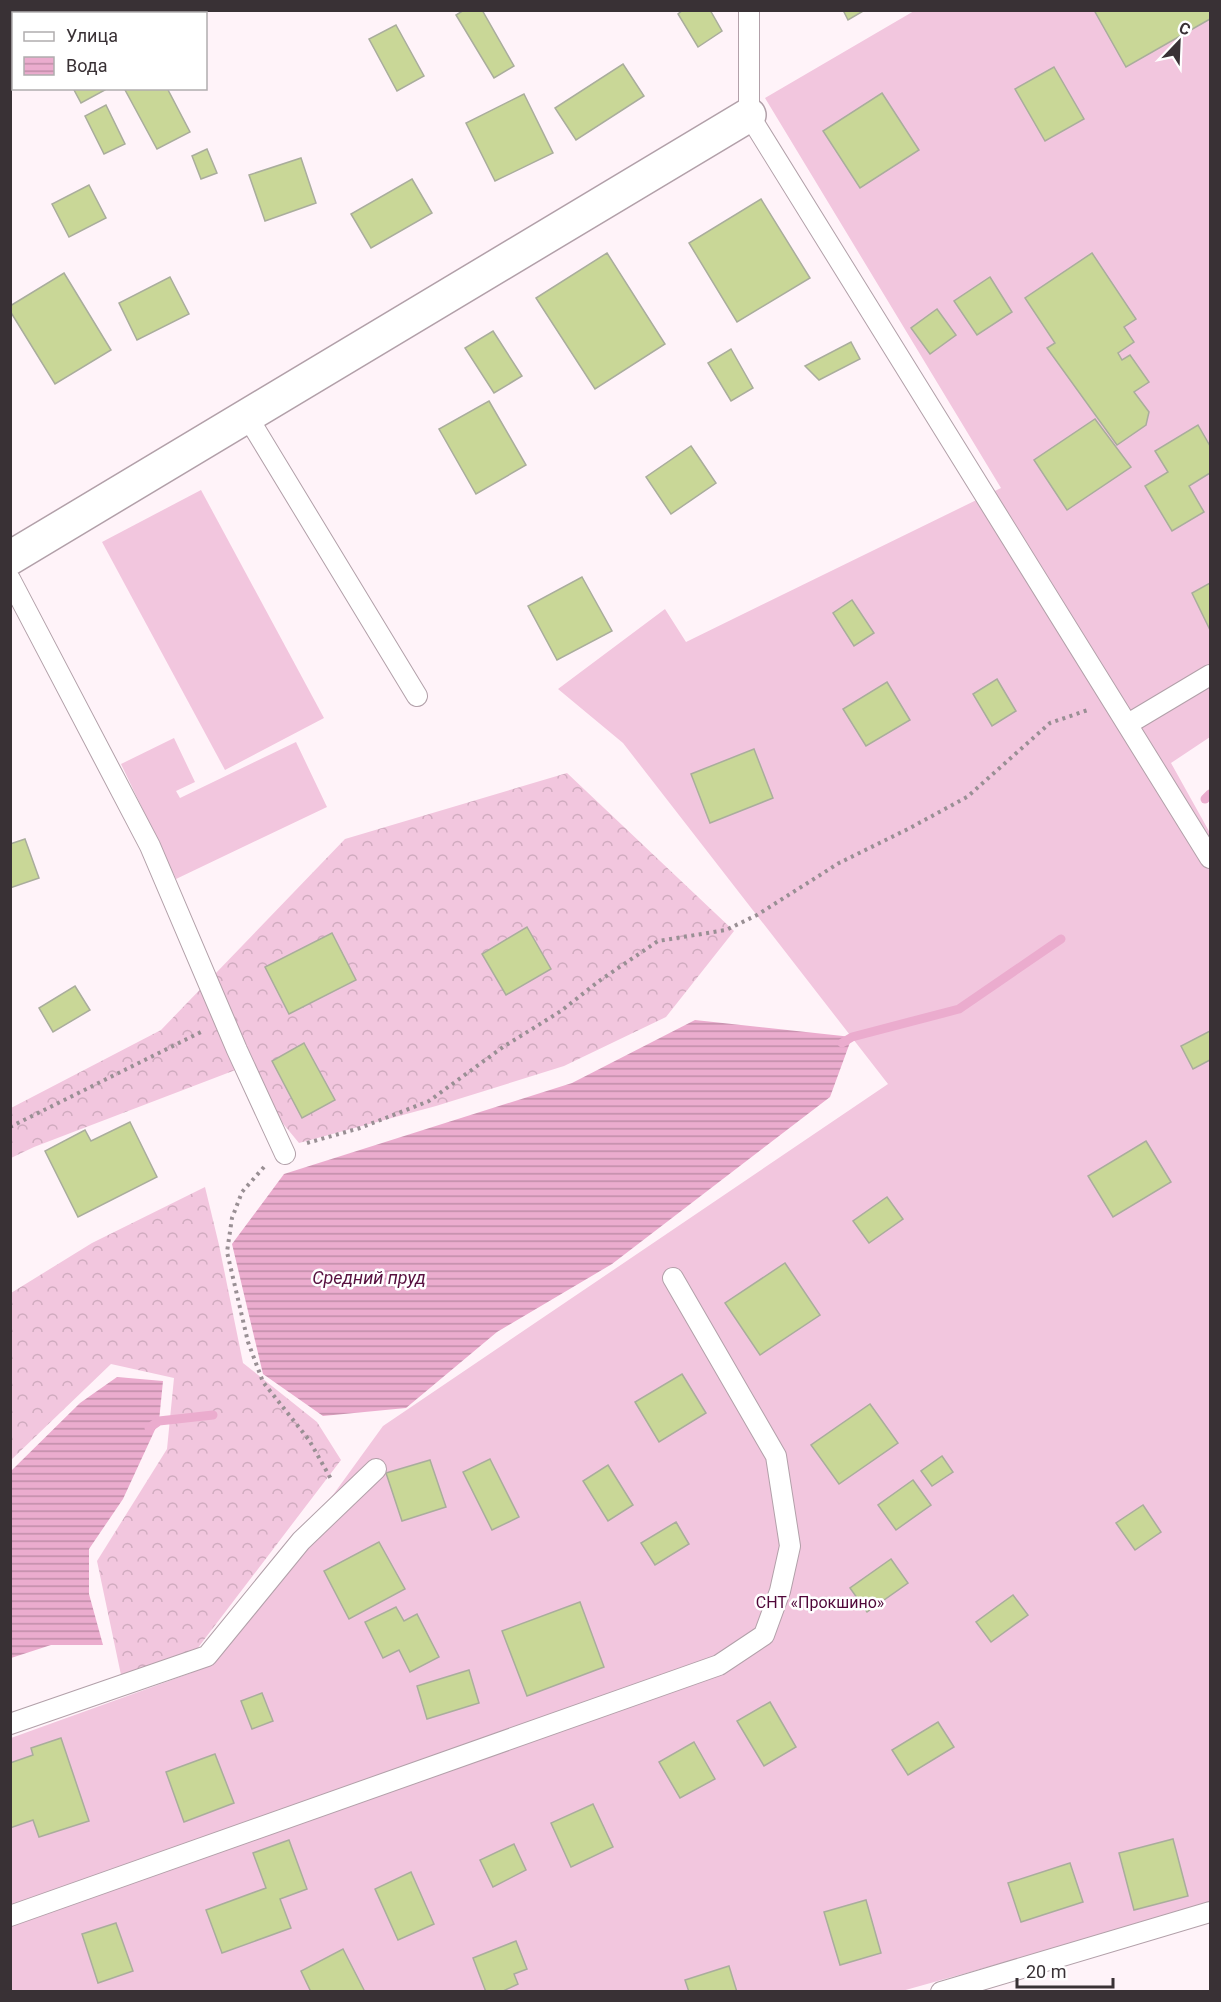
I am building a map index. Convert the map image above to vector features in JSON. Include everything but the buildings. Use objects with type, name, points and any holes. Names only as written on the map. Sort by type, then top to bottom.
[{"type":"street","points":[[10,558],[749,115]]},
{"type":"lane","points":[[749,10],[749,115],[1210,858]]},
{"type":"lane","points":[[247,416],[417,696]]},
{"type":"lane","points":[[10,579],[150,846],[224,1020],[284,1150]]},
{"type":"lane","points":[[1128,724],[1210,675]]},
{"type":"lane","points":[[10,1916],[719,1665],[764,1635],[780,1592],[790,1546],[776,1456],[673,1278]]},
{"type":"lane","points":[[10,1724],[207,1656],[301,1541],[376,1469]]},
{"type":"lane","points":[[941,1992],[1210,1912]]},
{"type":"path","points":[[342,1501],[309,1440],[263,1382],[248,1342],[227,1252],[232,1218],[242,1192],[284,1150],[360,1128],[429,1101],[503,1047],[561,1011],[599,981],[658,941],[726,930],[757,915],[839,863],[967,797],[1050,723],[1114,700]]},
{"type":"path","points":[[10,1127],[224,1020]]},
{"type":"green space","name":"СНТ «Прокшино»","points":[[914,11],[1210,11],[1210,737],[1171,763],[1210,833],[1210,1905],[902,1991],[11,1992],[11,1738],[191,1673],[217,1655],[383,1426],[888,1084],[623,743],[558,689],[665,609],[686,642],[1001,488],[765,98]]},
{"type":"green space","points":[[201,490],[324,718],[225,770],[102,542]]},
{"type":"green space","points":[[174,738],[195,782],[176,791],[180,798],[296,742],[327,807],[176,879],[121,764]]},
{"type":"green space","points":[[567,773],[734,931],[666,1017],[564,1066],[436,1106],[299,1143],[238,1069],[34,1147],[11,1158],[11,1108],[161,1030],[345,839]]},
{"type":"green space","points":[[205,1187],[243,1363],[317,1422],[341,1460],[197,1649],[121,1675],[97,1561],[167,1449],[174,1378],[111,1364],[11,1460],[11,1293],[92,1243]]},
{"type":"water","name":"Средний пруд","points":[[695,1020],[852,1037],[830,1097],[612,1264],[497,1332],[406,1408],[323,1416],[263,1374],[232,1244],[284,1174],[572,1083]]},
{"type":"water","points":[[117,1377],[163,1381],[159,1421],[123,1499],[89,1549],[89,1594],[103,1645],[51,1645],[11,1658],[11,1471],[80,1403]]},
{"type":"waterway","points":[[1205,799],[1210,794]]},
{"type":"waterway","points":[[842,1043],[852,1037],[959,1009],[1061,939]]},
{"type":"waterway","points":[[149,1428],[159,1421],[213,1415]]}]
